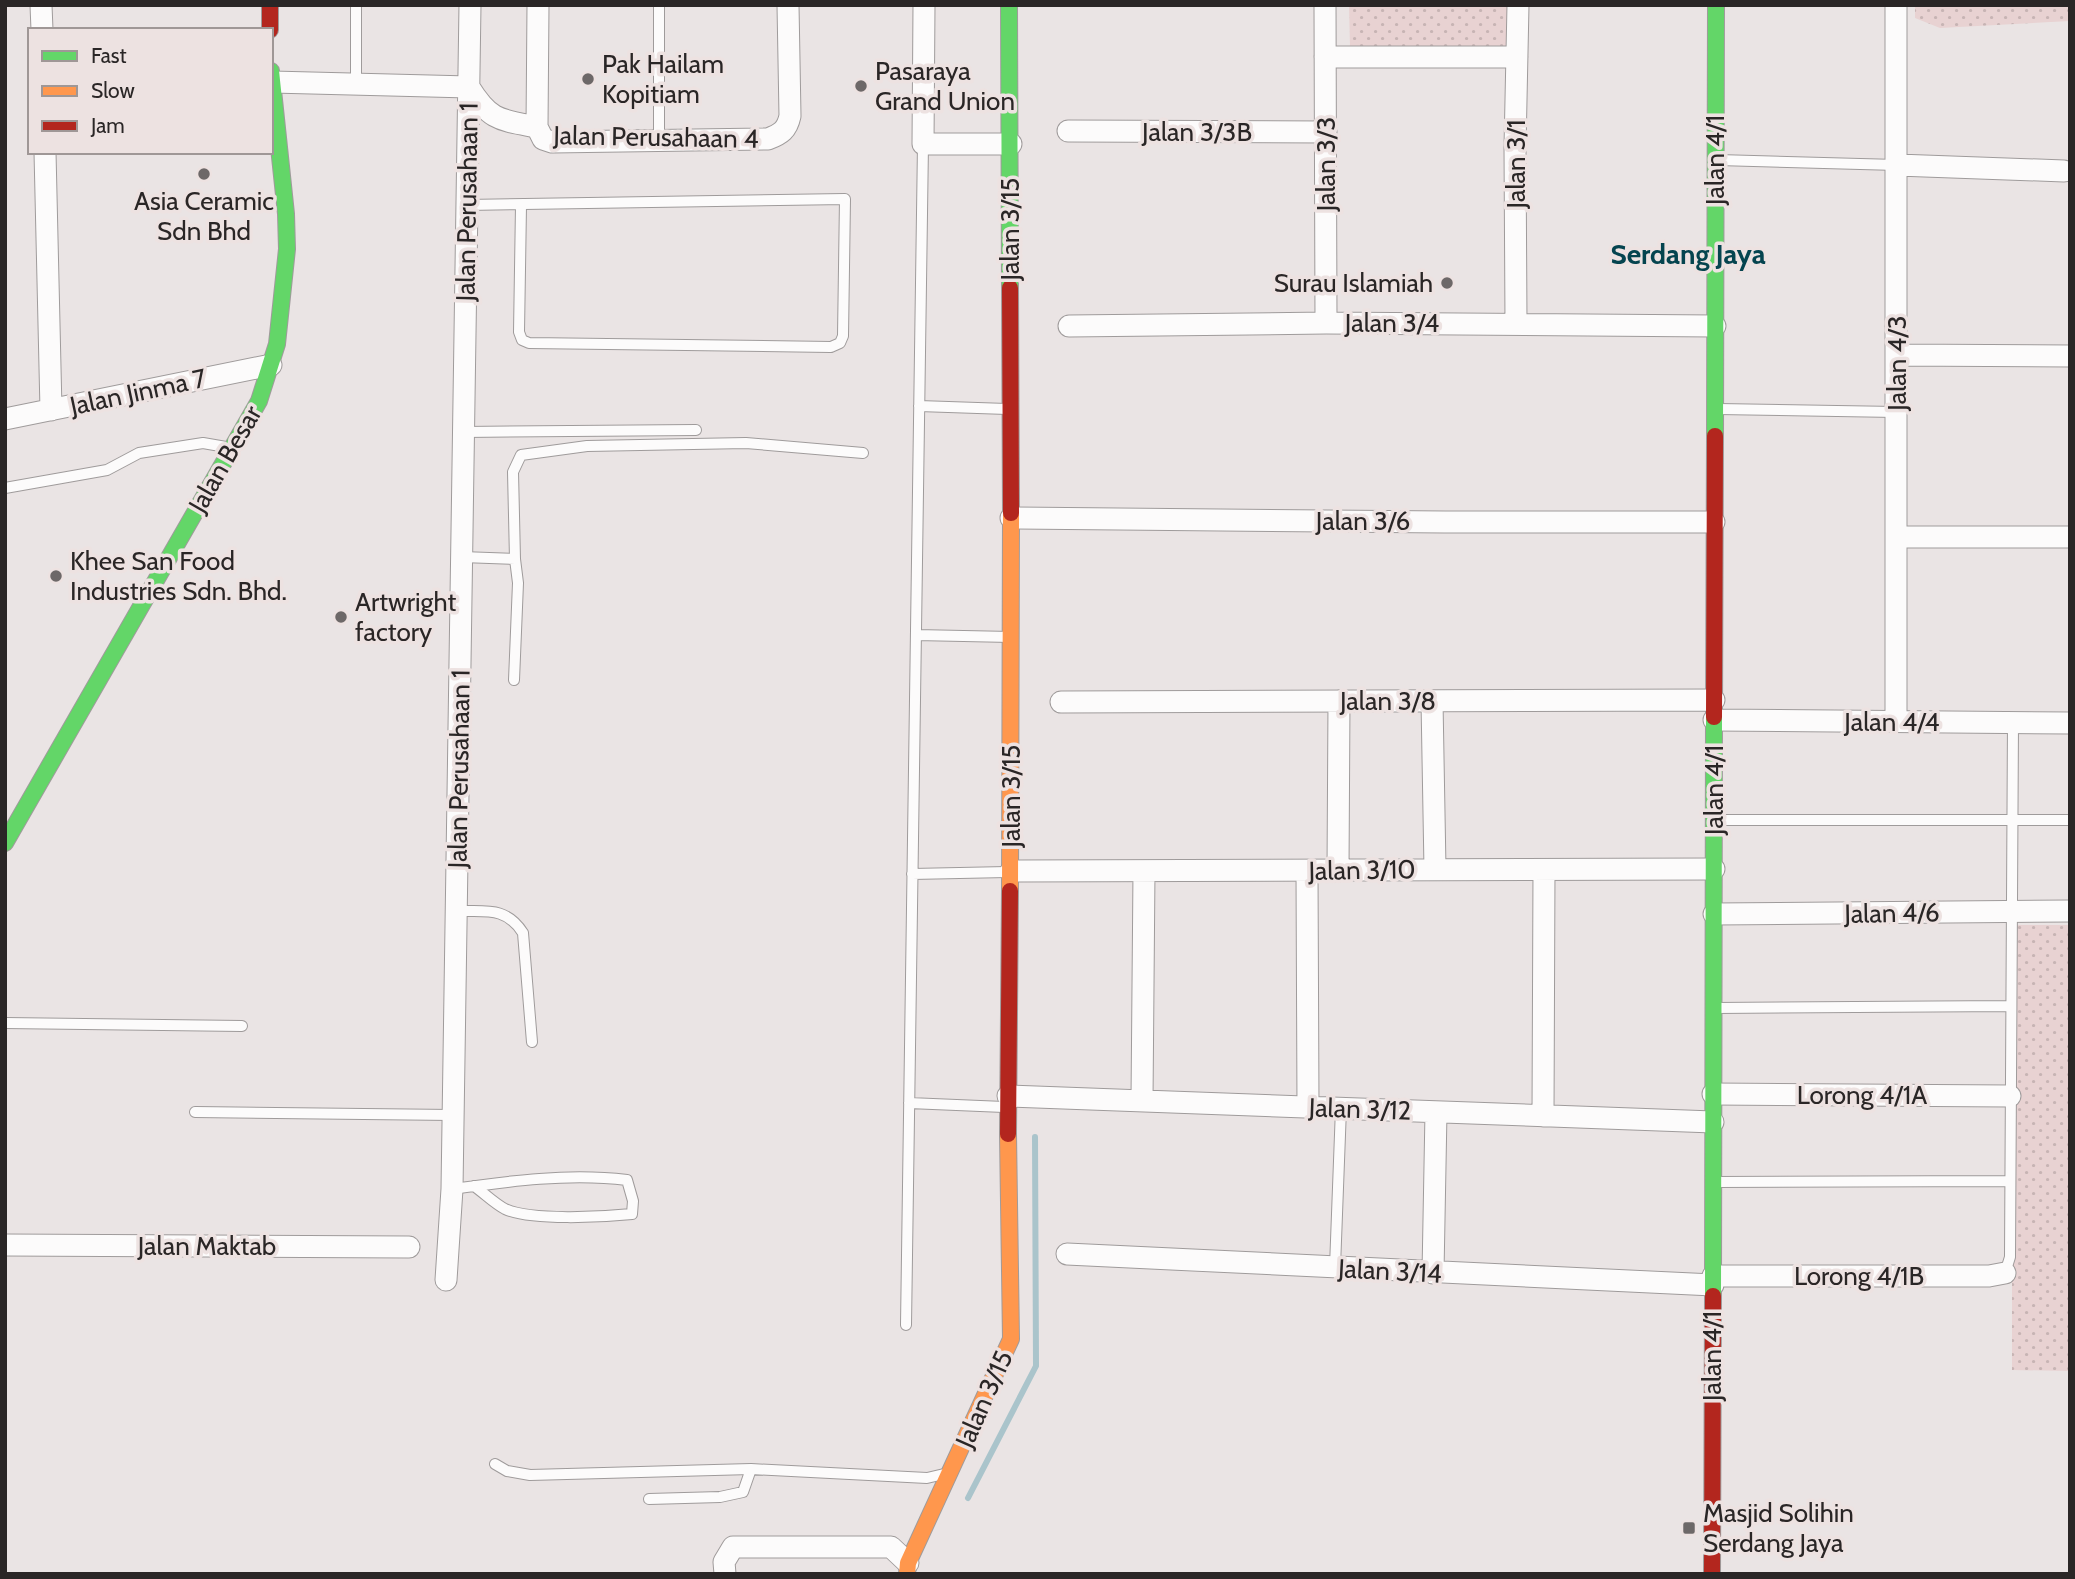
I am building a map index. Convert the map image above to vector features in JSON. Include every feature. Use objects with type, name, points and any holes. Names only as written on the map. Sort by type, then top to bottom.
[{"type":"street","points":[[41,5],[42,28]]},
{"type":"street","points":[[270,5],[270,28]]},
{"type":"street","name":"Jalan Perusahaan 1","points":[[446,1280],[452,1189],[470,5]]},
{"type":"street","points":[[537,127],[538,5]]},
{"type":"street","name":"Jalan Perusahaan 4","points":[[469,87],[482,109],[502,120],[537,127],[543,139],[552,142],[768,139],[780,135],[788,126],[790,116],[789,5]]},
{"type":"street","points":[[924,5],[923,144],[1011,144]]},
{"type":"street","name":"Jalan 3/15","points":[[907,1568],[1011,1339],[1008,1102],[1012,637],[1009,5]]},
{"type":"street","name":"Jalan 3/3","points":[[1325,5],[1326,323]]},
{"type":"street","name":"Jalan 3/1","points":[[1516,323],[1518,5]]},
{"type":"street","name":"Jalan 4/1","points":[[1712,1574],[1716,5]]},
{"type":"street","name":"Jalan 4/3","points":[[1896,5],[1896,722]]},
{"type":"street","points":[[1325,57],[1517,57]]},
{"type":"street","points":[[273,82],[469,87]]},
{"type":"street","name":"Jalan Besar","points":[[5,843],[258,401],[271,365],[281,318],[287,249],[286,214],[273,91]]},
{"type":"street","name":"Jalan 3/3B","points":[[1068,131],[1326,132]]},
{"type":"street","points":[[45,154],[51,410]]},
{"type":"street","points":[[1896,165],[2064,171]]},
{"type":"street","name":"Jalan 3/4","points":[[1069,326],[1516,323],[1715,326]]},
{"type":"street","points":[[1896,355],[2070,356]]},
{"type":"street","name":"Jalan Jinma 7","points":[[5,419],[271,365]]},
{"type":"street","name":"Jalan 3/6","points":[[1011,518],[1714,522]]},
{"type":"street","points":[[1897,537],[2070,537]]},
{"type":"street","points":[[1338,871],[1339,701]]},
{"type":"street","points":[[1432,701],[1435,869]]},
{"type":"street","name":"Jalan 3/8","points":[[1061,702],[1432,701],[1714,710]]},
{"type":"street","name":"Jalan 4/4","points":[[1714,710],[1896,722],[2070,723]]},
{"type":"street","name":"Jalan 3/10","points":[[1011,872],[1714,869]]},
{"type":"street","points":[[1543,1116],[1544,870]]},
{"type":"street","points":[[1142,1101],[1144,871]]},
{"type":"street","points":[[1307,872],[1308,1107]]},
{"type":"street","name":"Jalan 4/6","points":[[1714,914],[2070,911]]},
{"type":"street","name":"Lorong 4/1A","points":[[1713,1094],[2010,1096]]},
{"type":"street","name":"Jalan 3/12","points":[[1008,1102],[1142,1101],[1713,1122]]},
{"type":"street","points":[[1433,1273],[1436,1112]]},
{"type":"street","name":"Jalan Maktab","points":[[5,1245],[409,1247]]},
{"type":"street","name":"Jalan 3/14","points":[[1067,1254],[1433,1273],[1713,1281]]},
{"type":"street","name":"Lorong 4/1B","points":[[1713,1281],[1989,1276],[2005,1273]]},
{"type":"street","points":[[725,1574],[724,1562],[733,1547],[891,1547],[907,1568]]},
{"type":"lane","points":[[356,5],[356,84]]},
{"type":"lane","points":[[659,5],[659,140]]},
{"type":"lane","points":[[905,1325],[923,144]]},
{"type":"lane","points":[[1716,160],[1896,165]]},
{"type":"lane","points":[[467,205],[845,199],[844,336],[840,344],[831,347],[528,343],[522,340],[519,332],[521,206]]},
{"type":"lane","points":[[919,406],[1010,409]]},
{"type":"lane","points":[[1715,410],[1896,412]]},
{"type":"lane","points":[[464,432],[696,430]]},
{"type":"lane","points":[[5,488],[107,470],[139,453],[203,443],[232,447]]},
{"type":"lane","points":[[514,680],[519,583],[515,559],[513,472],[521,455],[587,446],[746,443],[863,453]]},
{"type":"lane","points":[[462,557],[515,559]]},
{"type":"lane","points":[[916,635],[1012,637]]},
{"type":"lane","points":[[2005,1273],[2010,1257],[2013,722]]},
{"type":"lane","points":[[1714,820],[2070,820]]},
{"type":"lane","points":[[912,874],[1011,872]]},
{"type":"lane","points":[[457,911],[502,912],[516,921],[523,933],[532,1042]]},
{"type":"lane","points":[[1713,1008],[2010,1006]]},
{"type":"lane","points":[[5,1023],[242,1026]]},
{"type":"lane","points":[[909,1103],[1008,1102]]},
{"type":"lane","points":[[1335,1267],[1341,1108]]},
{"type":"lane","points":[[195,1112],[452,1115]]},
{"type":"lane","points":[[452,1189],[519,1179],[627,1180],[633,1200],[632,1214],[589,1218],[528,1214],[506,1210],[474,1186]]},
{"type":"lane","points":[[1713,1182],[2010,1181]]},
{"type":"lane","points":[[495,1464],[507,1471],[530,1475],[751,1469],[926,1478],[950,1472]]},
{"type":"lane","points":[[649,1499],[720,1497],[743,1492],[751,1469]]},
{"type":"shaded area","points":[[1349,5],[1513,5],[1513,46],[1350,47]]},
{"type":"shaded area","points":[[1915,5],[2070,5],[2070,21],[1940,28],[1915,18]]},
{"type":"shaded area","points":[[2012,925],[2070,925],[2070,1371],[2012,1370]]},
{"type":"waterway","points":[[968,1498],[1036,1366],[1035,1137]]},
{"type":"traffic: fast","points":[[1009,5],[1010,288]]},
{"type":"traffic: fast","points":[[1715,436],[1716,5]]},
{"type":"traffic: fast","points":[[5,843],[259,401],[277,344],[287,249],[273,90]]},
{"type":"traffic: fast","points":[[1713,1296],[1714,717]]},
{"type":"traffic: slow","points":[[1010,891],[1011,513]]},
{"type":"traffic: slow","points":[[907,1574],[908,1563],[1011,1339],[1008,1134]]},
{"type":"traffic: jam","points":[[270,5],[270,28]]},
{"type":"traffic: jam","points":[[1010,288],[1011,513]]},
{"type":"traffic: jam","points":[[1714,717],[1715,436]]},
{"type":"traffic: jam","points":[[1008,1134],[1010,891]]},
{"type":"traffic: jam","points":[[1712,1574],[1713,1296]]},
{"type":"place","name":"Pak Hailam Kopitiam","points":[[588,79]]},
{"type":"place","name":"Pasaraya Grand Union","points":[[861,86]]},
{"type":"place","name":"Asia Ceramic Sdn Bhd","points":[[204,174]]},
{"type":"place","name":"Surau Islamiah","points":[[1447,283]]},
{"type":"place","name":"Khee San Food Industries Sdn. Bhd.","points":[[56,576]]},
{"type":"place","name":"Artwright factory","points":[[341,617]]},
{"type":"place","name":"Masjid Solihin Serdang Jaya","points":[[1689,1528]]},
{"type":"district","name":"Serdang Jaya","points":[[1688,254]]}]
